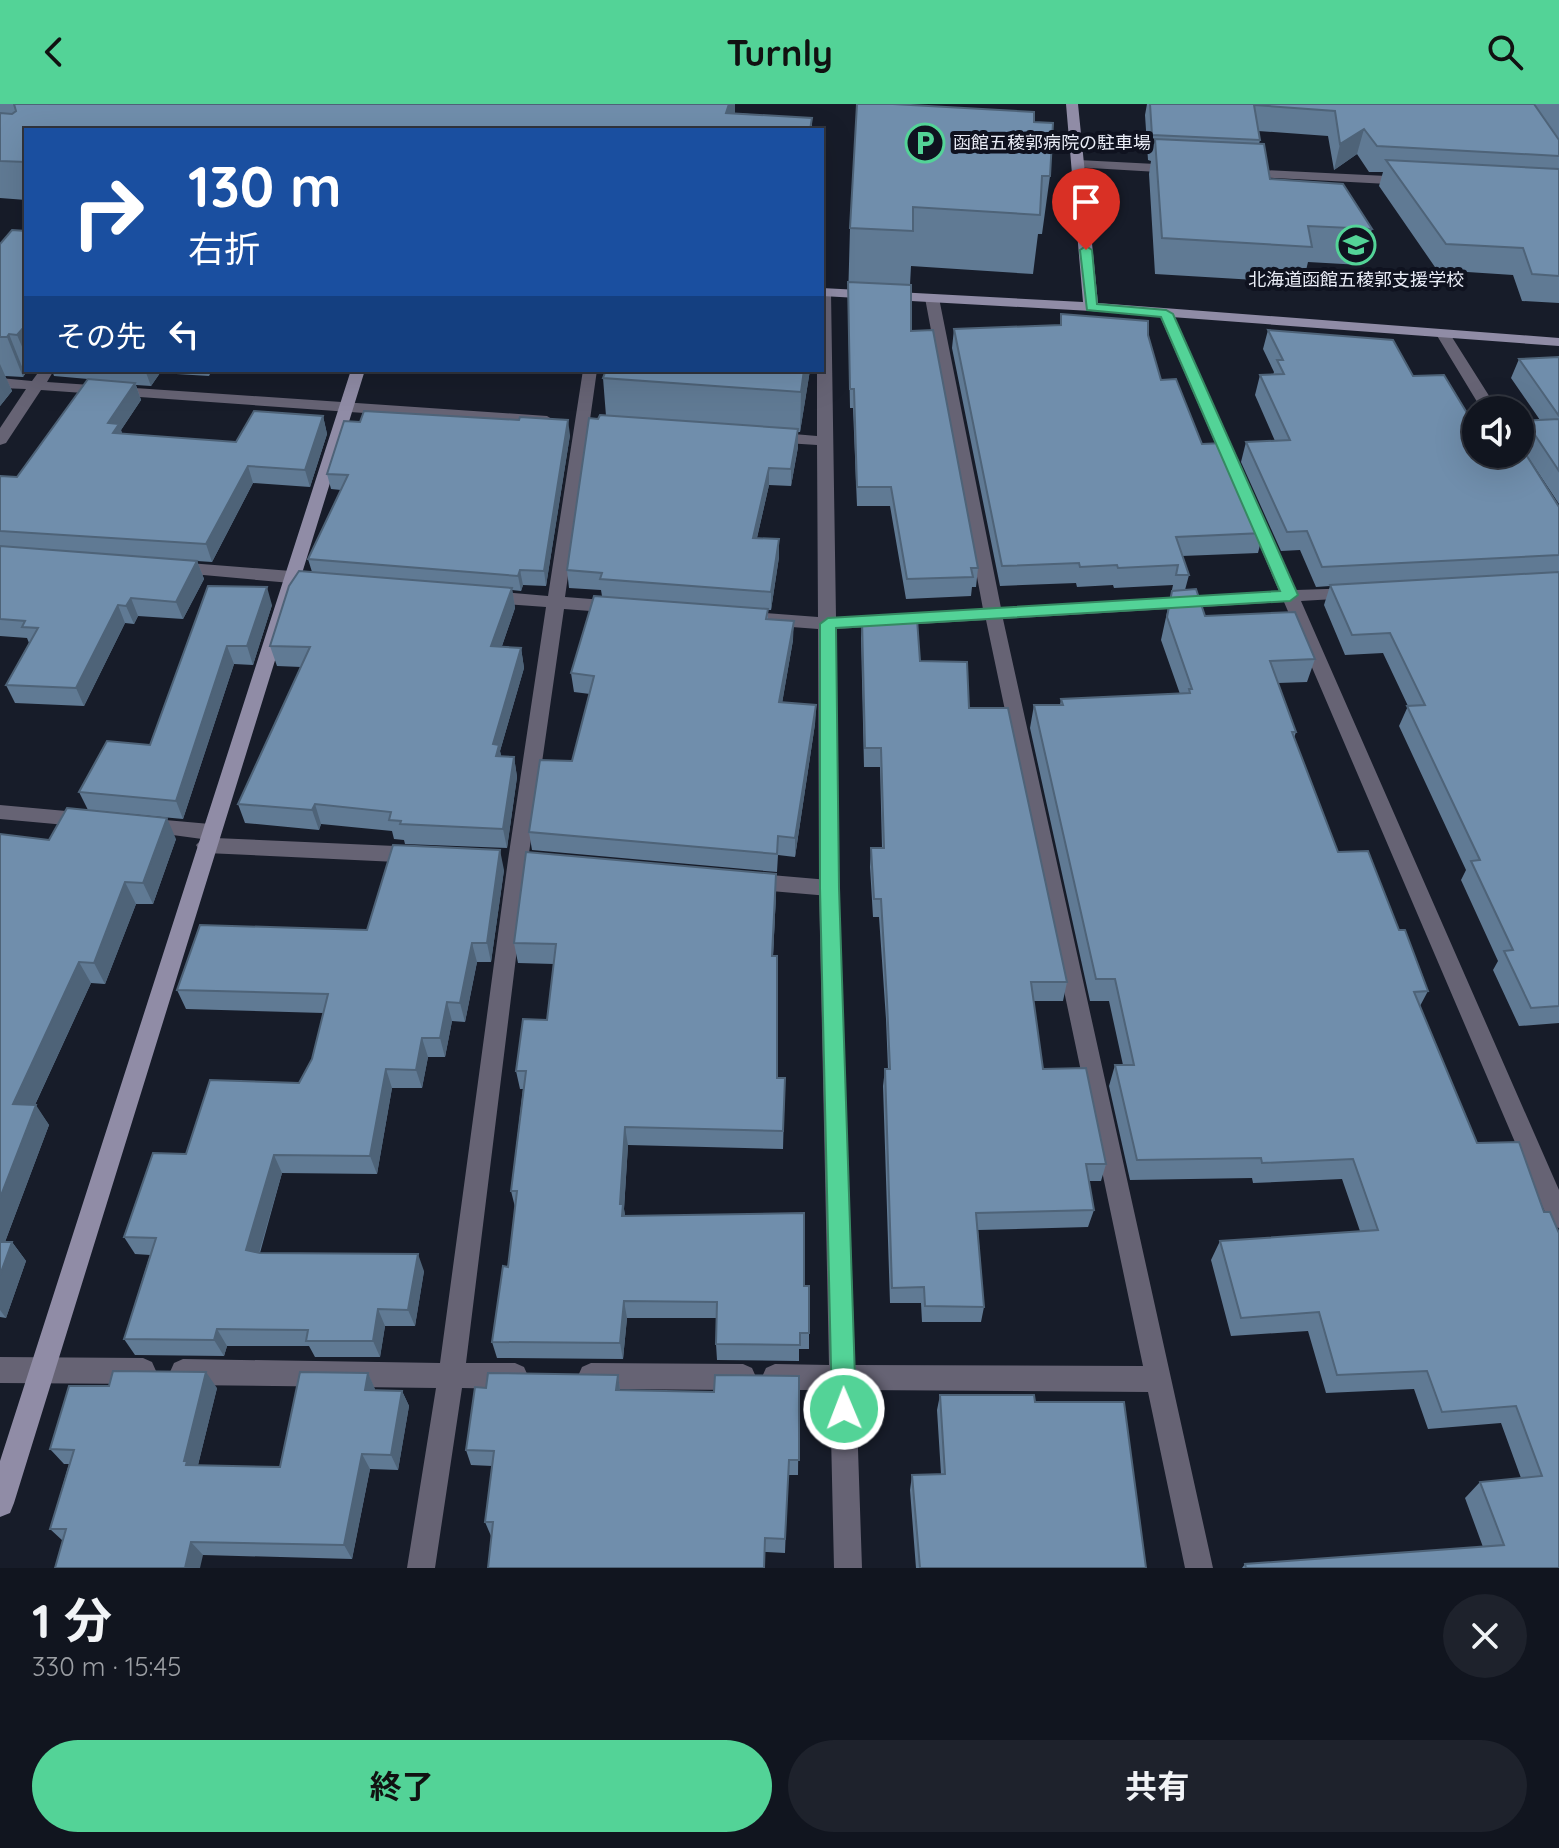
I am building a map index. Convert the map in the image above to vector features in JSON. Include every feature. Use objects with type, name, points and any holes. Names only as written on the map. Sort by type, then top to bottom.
[{"type":"street","points":[[1072,104],[1091,307]]},
{"type":"street","points":[[1078,164],[1186,170]]},
{"type":"street","points":[[1233,172],[1419,181]]},
{"type":"street","points":[[824,292],[1091,307],[1559,342]]},
{"type":"street","points":[[932,298],[993,614],[1199,1568]]},
{"type":"street","points":[[1166,314],[1559,1217]]},
{"type":"street","points":[[1443,334],[1481,396]]},
{"type":"street","points":[[0,440],[46,372]]},
{"type":"street","points":[[0,1503],[208,838],[296,580],[357,372]]},
{"type":"street","points":[[421,1568],[451,1376],[555,602],[590,424],[590,372]]},
{"type":"street","points":[[824,372],[829,888],[848,1568]]},
{"type":"street","points":[[0,383],[590,424]]},
{"type":"street","points":[[749,436],[824,441]]},
{"type":"street","points":[[153,567],[296,580]]},
{"type":"street","points":[[722,615],[828,624],[1369,592]]},
{"type":"street","points":[[477,596],[631,608]]},
{"type":"street","points":[[0,812],[112,822],[208,838],[440,856]]},
{"type":"street","points":[[736,880],[829,888]]},
{"type":"street","points":[[0,1370],[451,1376],[1159,1379]]},
{"type":"building","points":[[14,104],[729,104],[726,113],[812,118],[810,128],[24,128],[24,162],[0,161],[0,113],[12,114],[16,111]]},
{"type":"building","points":[[857,104],[1034,112],[1034,122],[1053,123],[1050,176],[1042,176],[1040,215],[913,207],[913,231],[850,228]]},
{"type":"building","points":[[1150,104],[1534,104],[1559,140],[1559,156],[1377,146],[1364,129],[1340,144],[1335,111],[1254,105],[1260,140],[1152,135]]},
{"type":"building","points":[[1155,139],[1264,144],[1270,179],[1343,184],[1372,229],[1308,226],[1312,247],[1162,238]]},
{"type":"building","points":[[1386,160],[1559,169],[1559,276],[1532,274],[1523,248],[1446,244]]},
{"type":"building","points":[[12,230],[24,231],[24,327],[17,335],[9,334],[7,337],[0,337],[0,244]]},
{"type":"building","points":[[848,282],[911,285],[911,331],[933,330],[978,568],[971,568],[973,577],[907,579],[891,487],[857,487],[854,389],[850,389]]},
{"type":"building","points":[[1061,314],[1148,321],[1148,335],[1161,380],[1176,379],[1202,444],[1224,443],[1263,533],[1176,537],[1189,575],[1176,575],[1178,565],[1118,568],[1117,565],[1080,567],[1079,563],[1002,566],[954,329],[1061,325]]},
{"type":"building","points":[[1268,330],[1393,340],[1413,376],[1444,375],[1462,405],[1462,468],[1534,467],[1559,507],[1559,555],[1322,567],[1307,531],[1287,532],[1246,442],[1290,440],[1260,375],[1284,374],[1277,360],[1283,360]]},
{"type":"building","points":[[1559,357],[1559,416],[1519,359]]},
{"type":"building","points":[[605,372],[804,372],[801,392],[603,378]]},
{"type":"building","points":[[88,379],[135,383],[108,423],[119,424],[113,433],[236,442],[254,411],[323,416],[305,470],[248,466],[206,544],[0,531],[0,476],[17,477]]},
{"type":"building","points":[[364,411],[568,420],[544,571],[520,570],[518,576],[308,559],[348,475],[327,474],[344,421],[360,422]]},
{"type":"building","points":[[600,415],[798,429],[791,469],[769,468],[753,538],[779,539],[771,592],[600,579],[602,573],[567,570],[589,418],[598,419]]},
{"type":"building","points":[[1559,419],[1559,471],[1534,434],[1534,420]]},
{"type":"building","points":[[0,546],[197,561],[176,602],[131,598],[126,606],[118,605],[76,688],[6,685],[38,628],[22,627],[25,621],[0,619]]},
{"type":"building","points":[[299,571],[512,588],[491,646],[521,648],[493,744],[499,745],[496,756],[514,757],[503,829],[400,824],[401,821],[389,820],[391,812],[315,804],[312,810],[238,804],[310,647],[270,646],[289,586]]},
{"type":"building","points":[[1559,572],[1559,1006],[1531,1008],[1504,951],[1513,950],[1471,861],[1480,860],[1407,706],[1425,705],[1390,633],[1352,635],[1330,585]]},
{"type":"building","points":[[208,586],[267,587],[247,646],[227,646],[176,801],[79,792],[107,741],[150,745]]},
{"type":"building","points":[[1196,589],[1205,616],[1295,612],[1315,659],[1270,661],[1296,732],[1292,732],[1338,852],[1368,851],[1399,930],[1405,930],[1428,991],[1414,992],[1477,1143],[1519,1142],[1544,1212],[1550,1212],[1559,1233],[1559,1568],[1246,1568],[1245,1564],[1504,1545],[1480,1482],[1542,1476],[1516,1406],[1442,1412],[1427,1371],[1337,1375],[1319,1312],[1241,1318],[1220,1241],[1378,1230],[1353,1159],[1262,1163],[1261,1158],[1137,1160],[1115,1065],[1134,1065],[1115,979],[1096,979],[1034,705],[1063,705],[1061,699],[1190,693],[1189,689],[1192,689],[1167,617],[1172,591]]},
{"type":"building","points":[[594,596],[768,609],[766,619],[794,621],[779,702],[816,705],[795,838],[778,836],[777,854],[529,832],[540,760],[572,761],[594,676],[571,673]]},
{"type":"building","points":[[862,619],[917,619],[920,661],[967,662],[969,708],[1008,708],[1067,982],[1031,982],[1043,1069],[1086,1068],[1106,1164],[1086,1164],[1094,1210],[976,1213],[984,1307],[925,1306],[924,1287],[892,1288],[885,1069],[890,1069],[887,1001],[881,899],[874,899],[871,848],[884,848],[881,748],[865,748]]},
{"type":"building","points":[[67,808],[167,818],[143,883],[125,882],[94,963],[79,962],[13,1104],[36,1105],[0,1198],[0,834],[49,840]]},
{"type":"building","points":[[393,845],[500,850],[487,943],[472,943],[460,1003],[447,1002],[440,1038],[422,1038],[416,1070],[386,1069],[370,1156],[274,1155],[246,1250],[260,1253],[418,1254],[408,1310],[378,1309],[373,1341],[306,1341],[308,1330],[217,1329],[214,1340],[124,1339],[156,1238],[124,1237],[153,1153],[186,1154],[210,1080],[299,1083],[312,1059],[328,994],[177,990],[200,925],[367,930]]},
{"type":"building","points":[[526,852],[776,874],[772,956],[777,956],[777,1078],[785,1078],[783,1131],[625,1127],[620,1204],[623,1204],[622,1216],[804,1213],[804,1286],[809,1286],[809,1333],[800,1333],[800,1345],[716,1344],[717,1302],[624,1301],[620,1343],[492,1342],[503,1266],[508,1267],[517,1191],[511,1191],[526,1071],[516,1071],[523,1019],[547,1020],[556,944],[514,943]]},
{"type":"building","points":[[0,1242],[12,1242],[0,1275]]},
{"type":"building","points":[[113,1371],[206,1372],[184,1461],[187,1461],[186,1465],[280,1467],[300,1372],[368,1373],[365,1390],[402,1391],[391,1455],[362,1454],[344,1545],[191,1542],[185,1568],[55,1568],[66,1529],[50,1529],[74,1450],[50,1449],[69,1386],[109,1386]]},
{"type":"building","points":[[488,1373],[618,1375],[616,1390],[714,1392],[715,1375],[799,1376],[799,1460],[789,1460],[785,1539],[765,1538],[764,1568],[488,1568],[493,1522],[485,1522],[494,1451],[466,1450],[475,1387],[486,1388]]},
{"type":"building","points":[[940,1395],[1034,1395],[1035,1402],[1124,1402],[1146,1568],[920,1568],[912,1475],[945,1474]]},
{"type":"place","name":"函館五稜郭病院の駐車場","points":[[925,143]]},
{"type":"place","name":"北海道函館五稜郭支援学校","points":[[1356,245]]},
{"type":"route","points":[[844,1409],[829,888],[828,624],[1290,595],[1166,314],[1091,307],[1086,250]]}]
